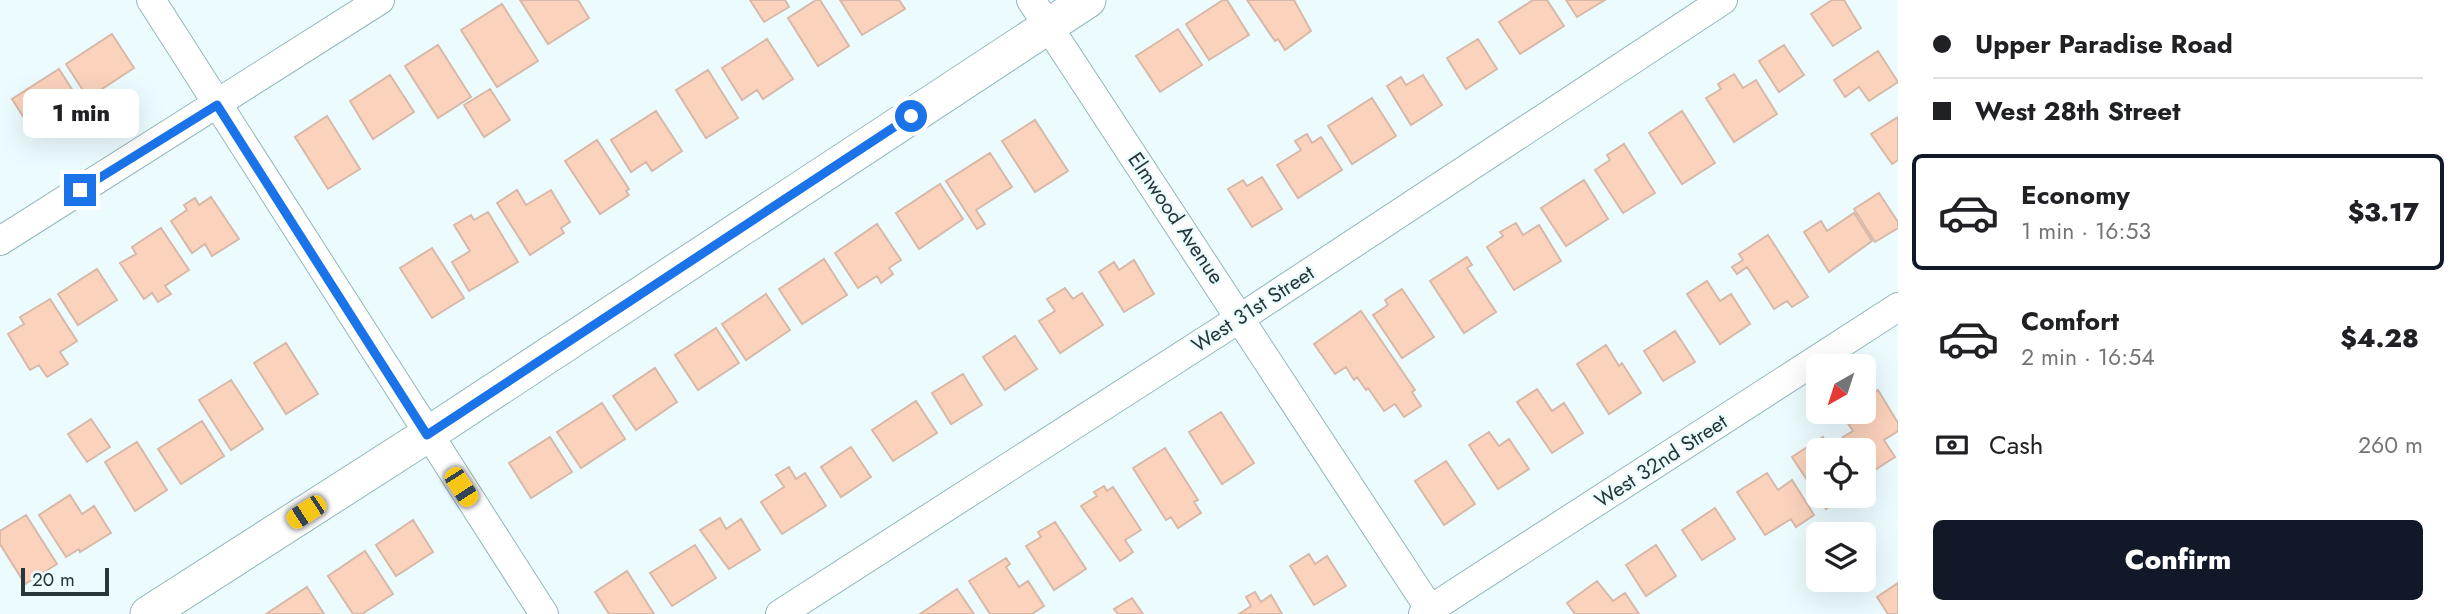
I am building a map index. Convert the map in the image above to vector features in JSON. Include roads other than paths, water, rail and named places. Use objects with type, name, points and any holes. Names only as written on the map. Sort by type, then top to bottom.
[{"type":"street","points":[[151,0],[544,614]]},
{"type":"street","points":[[0,241],[380,0]]},
{"type":"street","points":[[148,614],[427,435],[1040,13],[1088,0]]},
{"type":"street","name":"West 31st Street","points":[[780,614],[1241,317],[1723,0]]},
{"type":"street","name":"Elmwood Avenue","points":[[1040,13],[1241,317],[1429,613]]},
{"type":"street","name":"West 32nd Street","points":[[1429,613],[1898,307]]}]
